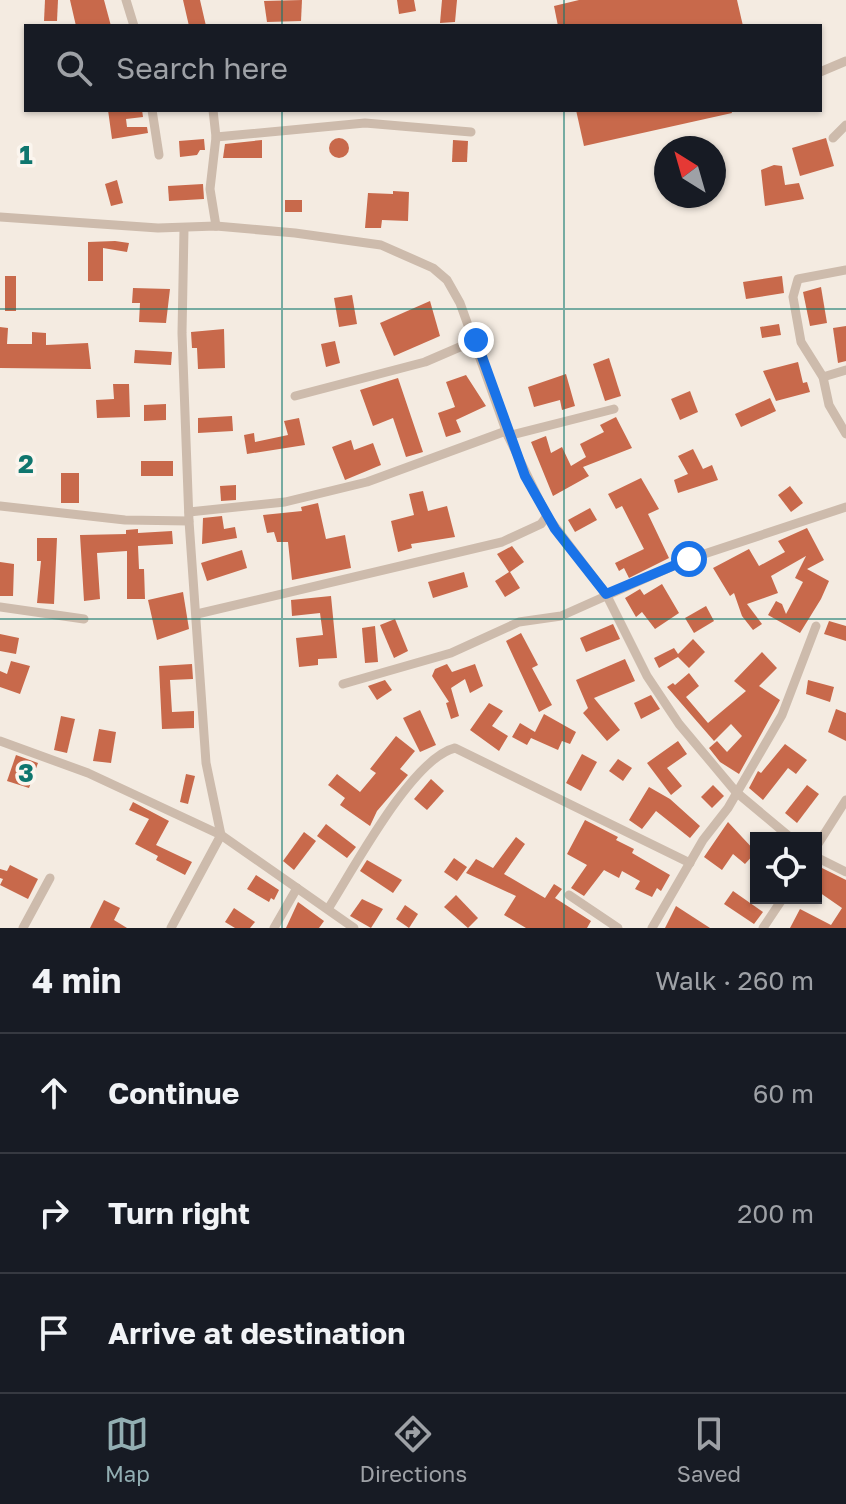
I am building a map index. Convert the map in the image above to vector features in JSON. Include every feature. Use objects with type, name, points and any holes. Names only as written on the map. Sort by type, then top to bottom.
[{"type":"street","points":[[126,0],[133,24]]},
{"type":"street","points":[[822,71],[846,61]]},
{"type":"street","points":[[152,112],[159,155]]},
{"type":"street","points":[[213,112],[216,137],[210,189],[216,226]]},
{"type":"street","points":[[216,137],[365,123],[471,132]]},
{"type":"street","points":[[833,138],[846,125]]},
{"type":"street","points":[[0,217],[184,229],[216,226],[381,245],[401,251],[447,280],[476,340],[507,434],[547,516],[606,594],[670,712],[736,792],[784,832]]},
{"type":"street","points":[[171,928],[221,835],[206,763],[189,517],[182,333],[184,229]]},
{"type":"street","points":[[846,270],[798,279],[793,297],[801,342],[823,377],[829,405],[846,434]]},
{"type":"street","points":[[295,396],[425,362],[476,340]]},
{"type":"street","points":[[823,377],[846,370]]},
{"type":"street","points":[[0,506],[125,520],[189,517],[285,502],[367,482],[507,434],[614,409]]},
{"type":"street","points":[[343,684],[451,653],[519,622],[561,616],[689,559],[846,507]]},
{"type":"street","points":[[197,614],[502,542],[541,524],[547,516]]},
{"type":"street","points":[[0,607],[84,619]]},
{"type":"street","points":[[652,928],[782,715],[816,626]]},
{"type":"street","points":[[0,741],[88,773],[221,835],[354,928]]},
{"type":"street","points":[[328,909],[405,790],[427,762],[442,751],[455,748],[690,863]]},
{"type":"street","points":[[822,838],[846,800]]},
{"type":"street","points":[[822,860],[846,872]]},
{"type":"street","points":[[23,928],[50,878]]},
{"type":"street","points":[[274,928],[297,888]]},
{"type":"street","points":[[569,895],[618,928]]},
{"type":"street","points":[[763,928],[779,904]]},
{"type":"building","points":[[45,0],[58,0],[57,21],[44,21]]},
{"type":"building","points":[[70,0],[104,0],[110,24],[76,24]]},
{"type":"building","points":[[183,0],[200,0],[206,24],[189,24]]},
{"type":"building","points":[[302,0],[301,21],[267,22],[264,1]]},
{"type":"building","points":[[397,0],[414,0],[416,11],[399,14]]},
{"type":"building","points":[[442,0],[457,0],[455,22],[440,23]]},
{"type":"building","points":[[579,0],[737,0],[743,24],[558,24],[554,6]]},
{"type":"building","points":[[108,112],[142,112],[143,117],[126,119],[127,127],[147,127],[148,133],[112,139]]},
{"type":"building","points":[[576,112],[732,113],[584,146]]},
{"type":"building","points":[[339,138],[346,141],[349,148],[346,155],[339,158],[332,155],[329,148],[332,141]]},
{"type":"building","points":[[826,138],[834,166],[800,176],[792,148]]},
{"type":"building","points":[[204,139],[205,150],[200,150],[197,155],[180,157],[179,141]]},
{"type":"building","points":[[262,140],[262,158],[223,158],[225,144]]},
{"type":"building","points":[[453,140],[468,141],[467,162],[452,162]]},
{"type":"building","points":[[774,165],[782,166],[785,185],[799,183],[804,199],[765,206],[761,170]]},
{"type":"building","points":[[117,180],[123,203],[111,206],[105,184]]},
{"type":"building","points":[[203,184],[204,199],[169,201],[168,186]]},
{"type":"building","points":[[393,191],[409,192],[408,221],[382,220],[381,228],[365,228],[368,193],[393,194]]},
{"type":"building","points":[[285,200],[302,200],[302,212],[285,212]]},
{"type":"building","points":[[88,242],[129,243],[127,252],[103,248],[103,281],[88,281]]},
{"type":"building","points":[[5,276],[16,276],[16,311],[5,311]]},
{"type":"building","points":[[782,276],[784,293],[746,299],[743,282]]},
{"type":"building","points":[[821,287],[827,323],[810,326],[803,292]]},
{"type":"building","points":[[133,288],[170,289],[166,323],[139,322],[140,303],[132,303]]},
{"type":"building","points":[[352,295],[357,324],[339,327],[334,298]]},
{"type":"building","points":[[430,301],[440,336],[394,356],[380,323]]},
{"type":"building","points":[[779,324],[781,335],[762,338],[760,327]]},
{"type":"building","points":[[846,326],[846,361],[838,363],[833,328]]},
{"type":"building","points":[[0,327],[8,328],[7,344],[32,344],[32,332],[46,333],[46,345],[88,343],[91,369],[0,368]]},
{"type":"building","points":[[224,329],[225,368],[198,369],[197,348],[192,348],[191,332]]},
{"type":"building","points":[[335,341],[340,363],[326,367],[321,344]]},
{"type":"building","points":[[135,350],[172,352],[171,365],[134,363]]},
{"type":"building","points":[[609,358],[621,396],[605,401],[593,364]]},
{"type":"building","points":[[798,362],[803,383],[807,382],[810,392],[776,401],[763,371]]},
{"type":"building","points":[[566,374],[575,406],[562,410],[560,400],[534,407],[528,387]]},
{"type":"building","points":[[466,375],[486,406],[456,420],[461,432],[446,437],[438,413],[455,407],[446,382]]},
{"type":"building","points":[[398,378],[423,452],[406,457],[393,418],[373,426],[360,390]]},
{"type":"building","points":[[113,384],[129,384],[130,417],[97,418],[96,400],[114,399]]},
{"type":"building","points":[[690,391],[698,412],[680,420],[671,399]]},
{"type":"building","points":[[770,398],[776,411],[741,427],[735,414]]},
{"type":"building","points":[[166,404],[166,420],[144,421],[144,405]]},
{"type":"building","points":[[232,416],[233,431],[198,433],[198,418]]},
{"type":"building","points":[[616,417],[632,448],[583,467],[589,476],[553,496],[531,442],[546,436],[551,453],[562,447],[571,466],[586,457],[580,444],[604,432],[600,425]]},
{"type":"building","points":[[299,418],[305,445],[247,454],[244,435],[254,433],[255,442],[288,435],[284,421]]},
{"type":"building","points":[[351,440],[354,450],[373,443],[381,465],[345,480],[332,447]]},
{"type":"building","points":[[693,449],[703,469],[712,465],[718,480],[678,493],[674,480],[688,474],[678,456]]},
{"type":"building","points":[[141,461],[173,461],[173,476],[141,476]]},
{"type":"building","points":[[61,473],[79,473],[79,503],[61,503]]},
{"type":"building","points":[[641,478],[659,509],[648,514],[669,558],[629,578],[624,568],[619,571],[615,563],[644,549],[622,506],[616,509],[608,494]]},
{"type":"building","points":[[236,485],[236,500],[221,501],[220,486]]},
{"type":"building","points":[[790,486],[803,503],[791,512],[778,495]]},
{"type":"building","points":[[423,491],[428,511],[447,506],[455,537],[411,544],[412,548],[398,552],[391,521],[414,515],[409,494]]},
{"type":"building","points":[[318,503],[326,539],[345,535],[351,568],[292,580],[288,542],[277,542],[274,532],[267,533],[263,515],[302,511],[301,507]]},
{"type":"building","points":[[590,508],[597,520],[575,532],[568,520]]},
{"type":"building","points":[[222,516],[224,529],[235,527],[237,538],[202,544],[203,518]]},
{"type":"building","points":[[807,528],[824,560],[807,569],[829,581],[821,599],[800,633],[768,615],[776,601],[782,604],[786,614],[803,582],[795,578],[806,556],[771,576],[778,593],[747,604],[762,624],[753,630],[742,616],[734,593],[730,596],[713,568],[749,549],[759,566],[785,552],[778,541]]},
{"type":"building","points":[[138,529],[138,533],[172,531],[173,544],[138,546],[139,569],[144,569],[145,599],[127,599],[127,551],[97,553],[100,599],[84,601],[80,535],[126,534],[126,530]]},
{"type":"building","points":[[37,538],[57,538],[54,604],[37,603],[41,561],[37,561]]},
{"type":"building","points":[[512,546],[524,562],[510,572],[520,588],[505,597],[495,581],[509,572],[497,554]]},
{"type":"building","points":[[242,550],[247,568],[207,581],[201,563]]},
{"type":"building","points":[[0,562],[14,564],[13,596],[0,596]]},
{"type":"building","points":[[464,572],[468,587],[433,598],[428,582]]},
{"type":"building","points":[[662,584],[679,613],[655,629],[642,612],[636,617],[625,598],[640,589],[644,595]]},
{"type":"building","points":[[183,592],[189,629],[157,640],[148,600]]},
{"type":"building","points":[[331,596],[337,658],[318,659],[318,665],[299,667],[296,638],[323,635],[320,613],[292,616],[291,600]]},
{"type":"building","points":[[706,606],[714,621],[694,633],[685,618]]},
{"type":"building","points":[[395,619],[408,651],[394,658],[380,625]]},
{"type":"building","points":[[829,621],[846,626],[846,641],[824,634]]},
{"type":"building","points":[[613,624],[620,639],[586,652],[580,638]]},
{"type":"building","points":[[375,626],[378,662],[365,663],[362,628]]},
{"type":"building","points":[[521,633],[538,665],[532,668],[552,705],[539,712],[506,641]]},
{"type":"building","points":[[0,634],[19,638],[16,654],[0,651]]},
{"type":"building","points":[[693,639],[705,652],[689,668],[678,657],[659,668],[654,658],[674,648],[678,654]]},
{"type":"building","points":[[762,652],[777,668],[759,686],[780,700],[739,774],[720,762],[709,748],[717,741],[727,752],[742,736],[731,724],[714,741],[667,687],[673,683],[675,685],[689,673],[699,686],[686,697],[708,723],[746,691],[734,681]]},
{"type":"building","points":[[625,659],[635,681],[594,698],[620,730],[607,741],[583,713],[588,708],[576,680]]},
{"type":"building","points":[[11,661],[30,666],[20,694],[0,687],[0,671],[7,674]]},
{"type":"building","points":[[192,664],[193,679],[170,680],[172,712],[194,711],[194,728],[162,729],[159,666]]},
{"type":"building","points":[[447,664],[452,672],[475,664],[483,686],[470,693],[465,679],[451,688],[459,716],[451,719],[446,703],[449,702],[432,676],[435,669]]},
{"type":"building","points":[[385,680],[392,690],[377,700],[368,686]]},
{"type":"building","points":[[808,680],[834,687],[830,702],[806,694]]},
{"type":"building","points":[[651,695],[660,709],[641,719],[634,703]]},
{"type":"building","points":[[489,703],[503,711],[492,726],[508,736],[499,751],[470,730]]},
{"type":"building","points":[[836,709],[846,713],[846,741],[828,732]]},
{"type":"building","points":[[420,710],[436,745],[420,752],[403,718]]},
{"type":"building","points":[[544,714],[576,732],[570,744],[562,741],[558,750],[531,738],[527,745],[512,737],[520,723],[535,732]]},
{"type":"building","points":[[61,716],[75,719],[67,753],[54,750]]},
{"type":"building","points":[[99,729],[116,732],[111,763],[93,761]]},
{"type":"building","points":[[396,736],[415,751],[400,769],[408,775],[377,811],[370,826],[340,805],[345,798],[328,785],[337,774],[360,792],[376,773],[370,769]]},
{"type":"building","points":[[678,741],[687,754],[667,768],[682,786],[671,795],[647,763]]},
{"type":"building","points":[[785,744],[807,760],[796,774],[788,768],[763,800],[749,788],[758,771],[761,773]]},
{"type":"building","points":[[582,754],[597,762],[581,791],[566,783]]},
{"type":"building","points":[[16,755],[38,763],[29,788],[7,781]]},
{"type":"building","points":[[618,759],[632,768],[623,781],[609,771]]},
{"type":"building","points":[[186,774],[195,776],[188,804],[180,802]]},
{"type":"building","points":[[431,779],[444,791],[427,810],[414,799]]},
{"type":"building","points":[[713,785],[724,796],[712,808],[701,797]]},
{"type":"building","points":[[807,785],[819,794],[797,823],[785,813]]},
{"type":"building","points":[[649,787],[670,799],[700,826],[690,838],[656,811],[642,829],[629,820]]},
{"type":"building","points":[[133,802],[169,821],[156,845],[192,862],[185,875],[156,860],[158,856],[135,844],[149,819],[129,810]]},
{"type":"building","points":[[585,820],[618,837],[616,840],[634,849],[632,853],[670,875],[661,891],[657,888],[652,897],[635,889],[640,881],[622,871],[619,878],[604,870],[584,896],[571,888],[587,865],[567,854]]},
{"type":"building","points":[[728,822],[750,846],[750,859],[745,864],[733,854],[722,870],[704,857]]},
{"type":"building","points":[[326,824],[356,847],[347,858],[317,836]]},
{"type":"building","points":[[304,832],[316,841],[294,870],[283,861]]},
{"type":"building","points":[[516,837],[525,844],[504,874],[545,898],[554,884],[562,889],[555,898],[591,921],[587,928],[526,928],[504,915],[516,896],[466,873],[476,859],[493,868]]},
{"type":"building","points":[[454,858],[467,867],[457,881],[444,872]]},
{"type":"building","points":[[367,860],[402,880],[393,893],[360,871]]},
{"type":"building","points":[[10,865],[38,879],[28,899],[0,885],[3,879],[0,878],[0,869],[7,871]]},
{"type":"building","points":[[822,868],[846,880],[846,928],[790,928],[800,909],[831,925],[842,908],[822,894]]},
{"type":"building","points":[[256,875],[279,890],[274,900],[271,898],[269,902],[247,889]]},
{"type":"building","points":[[733,891],[763,912],[754,924],[724,904]]},
{"type":"building","points":[[456,895],[478,918],[468,928],[444,907]]},
{"type":"building","points":[[362,899],[383,909],[371,928],[350,916]]},
{"type":"building","points":[[104,900],[120,908],[114,920],[127,928],[90,928]]},
{"type":"building","points":[[298,902],[324,921],[319,928],[286,928]]},
{"type":"building","points":[[405,905],[418,914],[409,928],[396,919]]},
{"type":"building","points":[[676,906],[710,928],[665,928]]},
{"type":"building","points":[[234,908],[255,922],[250,928],[235,928],[225,922]]},
{"type":"route","points":[[476,340],[506,431],[525,476],[555,529],[606,594],[689,559]]}]
